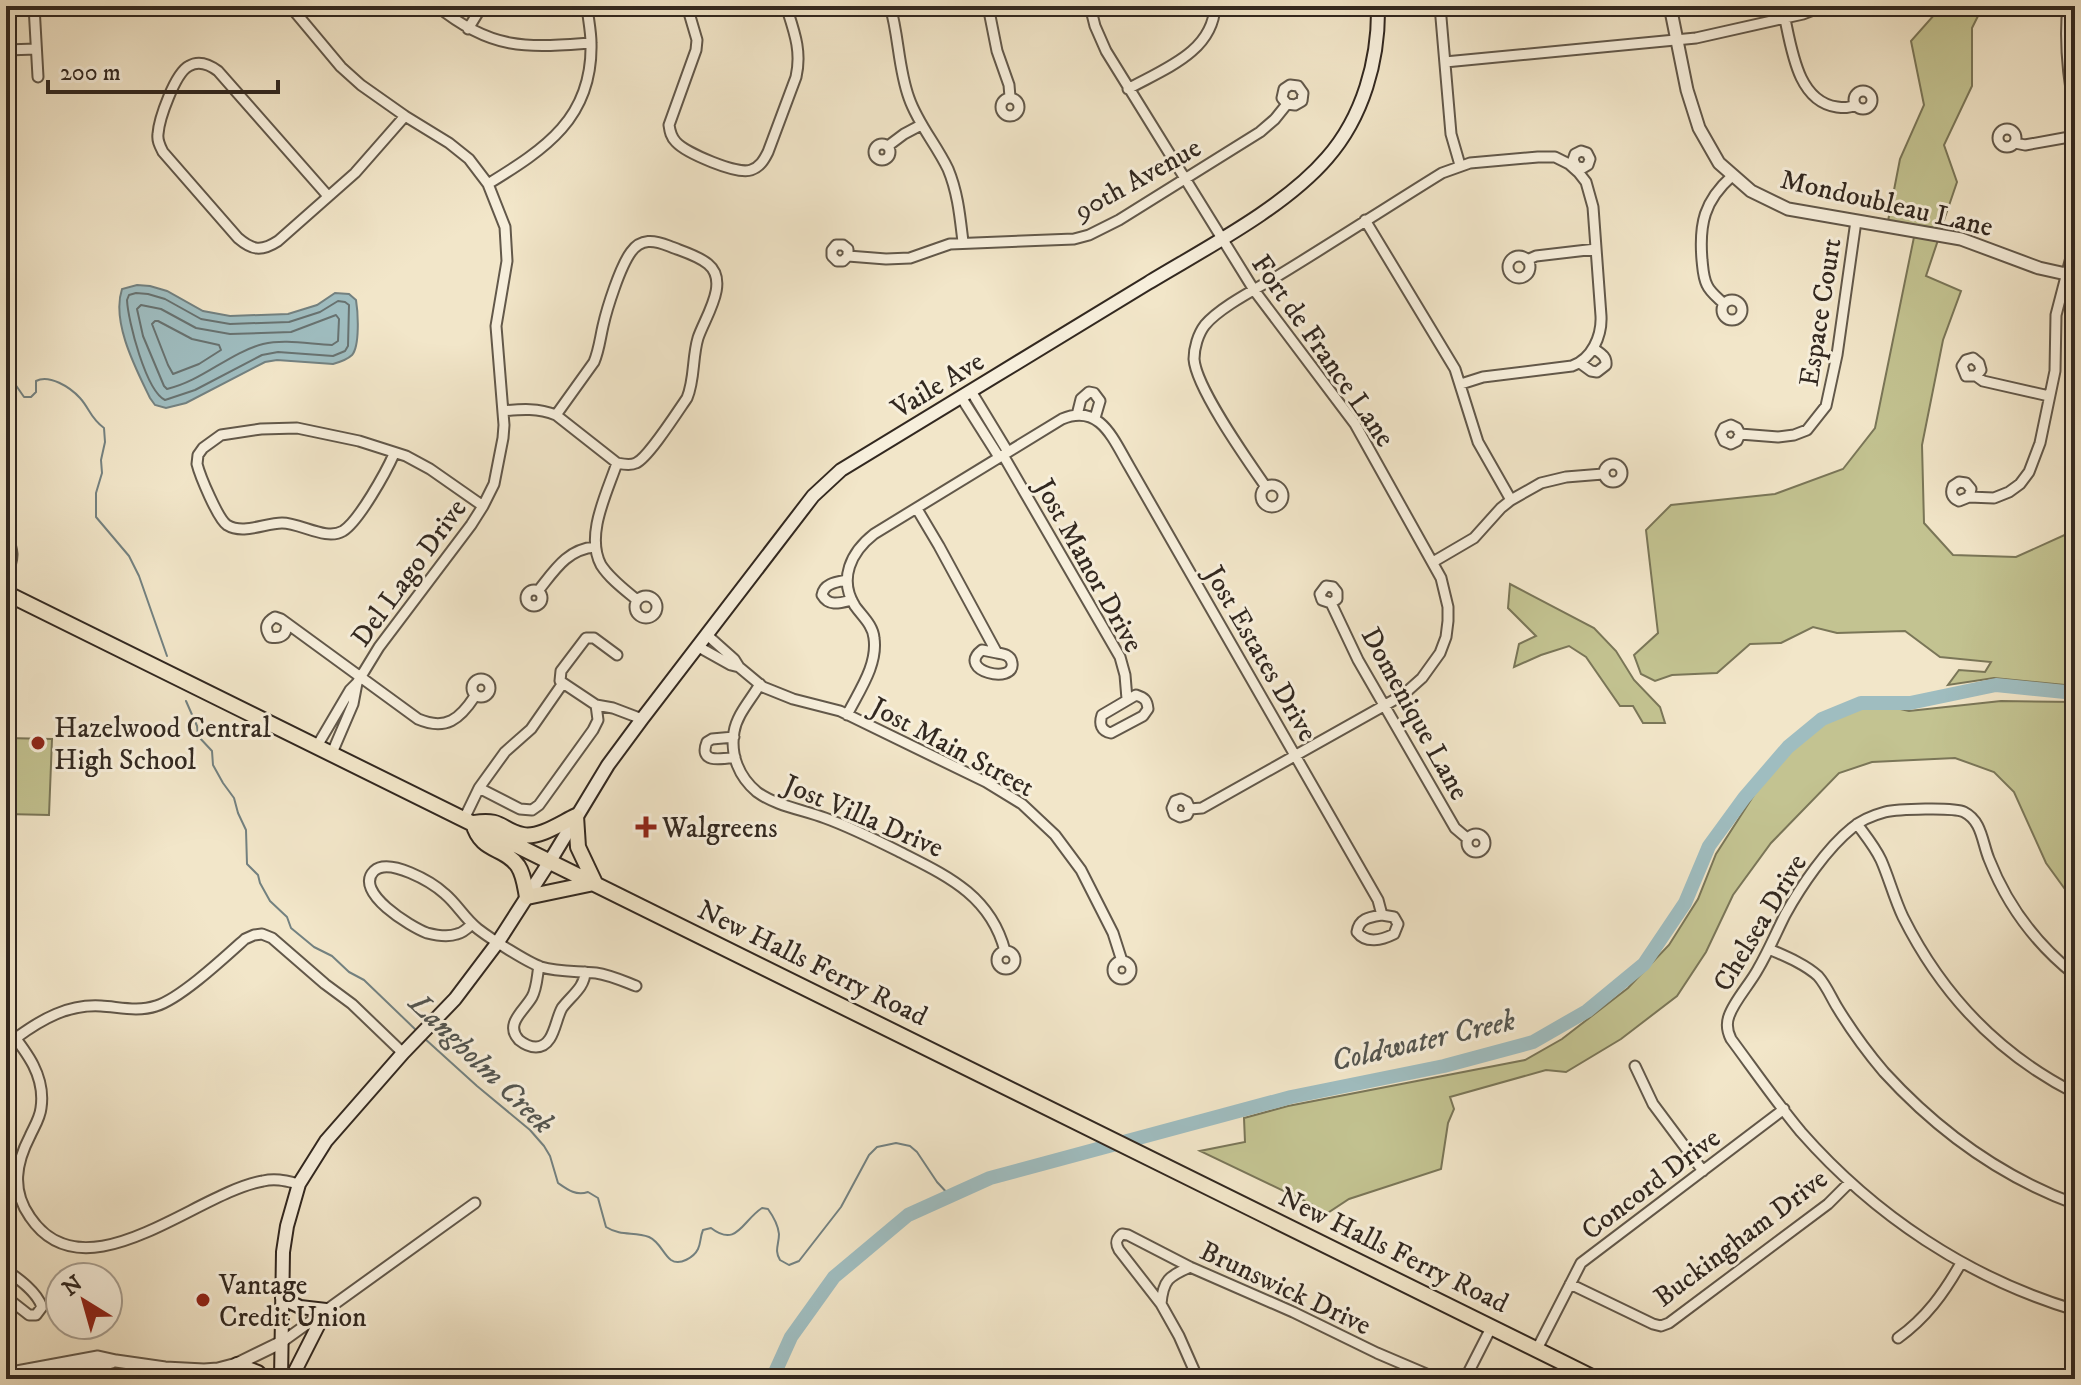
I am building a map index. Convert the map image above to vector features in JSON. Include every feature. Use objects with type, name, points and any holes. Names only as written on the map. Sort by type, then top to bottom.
[{"type":"main road","name":"Vaile Ave","points":[[281,1379],[282,1277],[287,1226],[299,1184],[326,1141],[455,999],[498,942],[608,765],[813,496],[841,470],[1222,238],[1297,187],[1327,158],[1360,105],[1374,58],[1378,6]]},
{"type":"main road","name":"New Halls Ferry Road","points":[[6,593],[1596,1379]]},
{"type":"main road","points":[[576,816],[578,847],[595,883],[527,897],[521,871],[516,864],[480,840],[469,821],[494,822],[517,833],[531,835],[576,816]]},
{"type":"main road","points":[[282,1298],[300,1307],[326,1310],[291,1379]]},
{"type":"main road","points":[[237,1364],[258,1372],[265,1379]]},
{"type":"street","points":[[34,6],[38,77]]},
{"type":"street","name":"Del Lago Drive","points":[[290,6],[341,67],[361,85],[469,159],[488,184],[505,227],[507,244],[496,326],[504,425],[494,484],[457,545],[379,647],[317,746]]},
{"type":"street","points":[[437,6],[486,38],[518,46],[591,43]]},
{"type":"street","points":[[468,29],[482,6]]},
{"type":"street","points":[[488,184],[529,159],[555,138],[583,95],[591,43],[587,6]]},
{"type":"street","points":[[687,6],[697,40],[696,50],[669,125],[670,134],[689,152],[742,171],[749,171],[762,163],[799,65],[799,46],[786,6]]},
{"type":"street","points":[[890,6],[902,76],[921,125],[952,180],[957,194],[963,242]]},
{"type":"street","points":[[988,6],[1010,97]]},
{"type":"street","name":"Fort de France Lane","points":[[1090,6],[1100,39],[1128,89],[1254,290],[1348,413],[1433,562],[1441,578],[1448,607],[1446,637],[1440,653],[1413,687],[1202,808],[1190,809]]},
{"type":"street","points":[[1128,89],[1198,47],[1210,29],[1215,6]]},
{"type":"street","points":[[1440,6],[1451,134],[1460,165]]},
{"type":"street","name":"Mondoubleau Lane","points":[[1670,6],[1687,90],[1699,128],[1719,163],[1763,198],[1788,209],[1961,239],[2039,268],[2071,275]]},
{"type":"street","points":[[1782,6],[1798,70],[1809,92],[1830,106],[1848,108],[1855,105]]},
{"type":"street","points":[[1445,62],[1713,35],[1824,6]]},
{"type":"street","points":[[2068,6],[2066,64],[2075,113]]},
{"type":"street","points":[[6,50],[36,49]]},
{"type":"street","points":[[328,196],[218,71],[211,65],[200,63],[188,66],[179,77],[163,111],[157,137],[163,152],[238,238],[248,246],[259,249],[270,246],[328,196],[367,160],[405,116]]},
{"type":"street","name":"90th Avenue","points":[[848,256],[910,258],[963,242],[1074,239],[1089,235],[1119,220],[1268,126],[1287,104]]},
{"type":"street","points":[[888,146],[921,125]]},
{"type":"street","points":[[2015,143],[2025,145],[2075,136]]},
{"type":"street","points":[[1266,487],[1237,445],[1198,376],[1194,362],[1195,348],[1203,327],[1254,290],[1442,173],[1478,162],[1555,157],[1575,167],[1586,182],[1590,195],[1602,328],[1593,348],[1580,363],[1483,377],[1461,384]]},
{"type":"street","points":[[1723,303],[1707,287],[1702,271],[1700,240],[1709,204],[1732,176]]},
{"type":"street","points":[[1365,220],[1455,369],[1478,442],[1511,500]]},
{"type":"street","name":"Espace Court","points":[[1740,434],[1794,435],[1807,430],[1826,406],[1837,355],[1856,221]]},
{"type":"street","points":[[503,411],[535,409],[556,415],[617,463],[636,463],[648,452],[691,389],[697,340],[717,285],[710,265],[661,243],[643,241],[636,246],[626,260],[605,317],[598,354],[556,415]]},
{"type":"street","points":[[1969,497],[1994,498],[2009,492],[2029,472],[2040,443],[2055,371],[2056,315],[2071,275],[2075,242]]},
{"type":"street","points":[[1527,260],[1536,256],[1596,249]]},
{"type":"street","points":[[1580,363],[1597,372],[1606,365],[1604,356],[1593,348]]},
{"type":"street","points":[[1976,376],[1983,381],[2049,396]]},
{"type":"street","name":"Jost Estates Drive","points":[[847,580],[855,552],[864,541],[1062,419],[1077,415],[1081,399],[1089,392],[1094,393],[1100,401],[1095,418],[1115,442],[1378,900],[1382,915]]},
{"type":"street","name":"Jost Manor Drive","points":[[966,394],[1004,454],[1120,657],[1127,699]]},
{"type":"street","points":[[1077,415],[1095,418]]},
{"type":"street","points":[[394,454],[379,485],[350,524],[334,534],[295,524],[280,523],[244,529],[226,525],[219,516],[197,464],[203,448],[221,435],[297,428],[359,441],[406,456],[483,506]]},
{"type":"street","points":[[617,463],[596,526],[595,547],[602,566],[637,600]]},
{"type":"street","points":[[1433,562],[1474,538],[1501,508],[1541,483],[1603,474]]},
{"type":"street","points":[[917,509],[997,653]]},
{"type":"street","points":[[6,532],[13,561],[6,575]]},
{"type":"street","points":[[538,591],[564,560],[585,548],[595,547]]},
{"type":"street","points":[[847,715],[873,663],[874,635],[852,600],[847,580],[823,589],[822,595],[833,604],[852,600]]},
{"type":"street","name":"Domenique Lane","points":[[1331,603],[1358,660],[1455,828],[1468,839]]},
{"type":"street","points":[[286,623],[359,680],[418,719],[439,725],[457,718],[475,696]]},
{"type":"street","name":"Jost Main Street","points":[[706,634],[739,667],[772,691],[847,715],[986,782],[1034,813],[1081,870],[1113,933],[1122,961]]},
{"type":"street","points":[[617,655],[594,638],[586,638],[561,671],[560,681],[596,705],[642,719]]},
{"type":"street","name":"Jost Main Street","points":[[697,646],[739,667]]},
{"type":"street","name":"Del Lago Drive","points":[[332,753],[353,704],[359,680]]},
{"type":"street","points":[[469,821],[479,788],[505,752],[531,729],[563,683]]},
{"type":"street","points":[[734,737],[707,742],[706,755],[710,758],[735,757],[734,737],[738,719],[760,684]]},
{"type":"street","name":"Jost Manor Drive","points":[[1136,695],[1143,697],[1148,709],[1143,716],[1118,731],[1106,732],[1101,727],[1102,715],[1127,699],[1136,695]]},
{"type":"street","points":[[479,788],[520,809],[532,810],[539,805],[593,730],[598,720],[596,705]]},
{"type":"street","name":"Jost Villa Drive","points":[[735,757],[746,781],[766,798],[852,829],[952,879],[984,909],[999,933],[1005,951]]},
{"type":"street","name":"Chelsea Drive","points":[[1784,1109],[1731,1039],[1727,1026],[1729,1015],[1754,977],[1793,901],[1821,861],[1857,824],[1889,811],[1960,810],[1968,814],[1979,827],[1987,855],[2010,903],[2047,950],[2075,975]]},
{"type":"street","points":[[1857,824],[1880,856],[1896,903],[1919,946],[1957,1001],[2001,1045],[2031,1068],[2075,1093]]},
{"type":"street","points":[[472,924],[457,934],[444,935],[430,934],[412,926],[379,901],[370,886],[371,873],[384,866],[424,879],[451,899],[472,924],[539,966],[600,973],[636,986]]},
{"type":"street","points":[[16,1038],[40,1021],[74,1008],[155,1007],[177,995],[245,939],[262,934],[281,944],[405,1051]]},
{"type":"street","points":[[1769,949],[1818,976],[1851,1029],[1884,1072],[1958,1140],[2013,1175],[2075,1204]]},
{"type":"street","points":[[539,966],[535,990],[514,1023],[518,1039],[534,1048],[548,1042],[560,1012],[585,980],[585,972]]},
{"type":"street","points":[[6,1026],[33,1062],[42,1096],[41,1110],[19,1161],[17,1184],[23,1206],[30,1217],[47,1236],[59,1243],[86,1247],[111,1244],[140,1235],[245,1186],[279,1179],[299,1184]]},
{"type":"street","points":[[1635,1066],[1653,1104],[1703,1171]]},
{"type":"street","points":[[1784,1109],[1850,1182],[1902,1225],[1961,1263],[2019,1290],[2075,1310]]},
{"type":"street","name":"Concord Drive","points":[[1537,1349],[1578,1267],[1585,1259],[1784,1109]]},
{"type":"street","name":"Buckingham Drive","points":[[1570,1284],[1661,1326],[1828,1204],[1850,1182]]},
{"type":"street","points":[[6,1374],[88,1357],[204,1370],[237,1364],[282,1342],[475,1203]]},
{"type":"street","name":"Brunswick Drive","points":[[1161,1304],[1119,1250],[1117,1238],[1122,1234],[1438,1379]]},
{"type":"street","points":[[1898,1338],[1934,1306],[1961,1263]]},
{"type":"street","points":[[1190,1267],[1167,1279],[1161,1304],[1198,1379]]},
{"type":"street","points":[[6,1270],[41,1301],[42,1307],[36,1315],[29,1315],[12,1308],[6,1297]]},
{"type":"street","points":[[1465,1379],[1492,1326]]},
{"type":"street","points":[[47,1379],[116,1361]]},
{"type":"green space","points":[[1942,6],[1983,6],[1972,28],[1972,86],[1944,145],[1957,182],[1941,229],[1888,221],[1900,159],[1924,105],[1911,41]]},
{"type":"green space","points":[[1914,237],[1938,240],[1926,276],[1961,291],[1943,340],[1922,445],[1924,523],[1953,555],[2016,557],[2069,533],[2075,538],[2075,686],[1994,678],[1948,685],[1959,670],[1985,672],[1991,662],[1940,657],[1905,631],[1837,633],[1813,627],[1781,643],[1750,644],[1717,673],[1672,675],[1655,681],[1641,674],[1634,655],[1658,633],[1646,530],[1671,505],[1775,494],[1843,469],[1875,428]]},
{"type":"green space","points":[[1510,584],[1594,628],[1616,651],[1634,680],[1660,707],[1665,723],[1643,723],[1633,706],[1620,706],[1586,657],[1569,646],[1514,667],[1519,644],[1536,636],[1508,608]]},
{"type":"green space","points":[[2001,701],[2075,702],[2075,903],[2046,863],[2014,792],[1994,772],[1955,758],[1872,762],[1839,773],[1771,843],[1733,895],[1706,952],[1677,996],[1621,1039],[1566,1072],[1546,1070],[1450,1097],[1454,1109],[1448,1123],[1441,1169],[1349,1199],[1326,1214],[1200,1151],[1245,1142],[1244,1118],[1288,1106],[1525,1060],[1562,1039],[1628,988],[1669,945],[1698,899],[1716,854],[1754,795],[1782,759],[1812,729],[1835,716],[1866,707],[1909,711]]},
{"type":"green space","points":[[6,738],[52,739],[49,815],[6,814]]},
{"type":"water","points":[[137,285],[167,291],[203,311],[230,316],[288,314],[317,305],[335,293],[349,294],[357,305],[355,351],[348,358],[333,364],[265,362],[186,403],[166,408],[155,405],[132,359],[122,330],[119,302],[122,289]]},
{"type":"waterway","name":"Langholm Creek","points":[[6,380],[15,384],[24,397],[31,397],[36,392],[36,381],[47,379],[59,383],[80,398],[104,428],[96,517],[129,556],[167,656]]},
{"type":"waterway","name":"Coldwater Creek","points":[[772,1379],[791,1337],[834,1277],[908,1215],[990,1178],[1291,1097],[1444,1066],[1533,1042],[1587,1011],[1644,964],[1685,903],[1709,846],[1744,798],[1788,747],[1822,719],[1861,703],[1910,703],[1996,685],[2075,693]]},
{"type":"waterway","name":"Langholm Creek","points":[[186,701],[198,736],[212,751],[213,765],[234,798],[246,830],[247,864],[258,875],[270,901],[287,917],[291,928],[364,980],[417,1031]]},
{"type":"waterway","name":"Langholm Creek","points":[[424,1038],[530,1130],[550,1156],[558,1183],[572,1192],[588,1192],[598,1198],[606,1227],[649,1237],[675,1262],[686,1260],[696,1252],[703,1230],[711,1228],[727,1235],[733,1234],[762,1208],[768,1209],[778,1227],[780,1260],[789,1265],[799,1261],[841,1207],[869,1155],[877,1147],[896,1143],[910,1146],[950,1196]]},
{"type":"place","name":"Hazelwood Central High School","points":[[38,743]]},
{"type":"place","name":"Walgreens","points":[[646,827]]},
{"type":"place","name":"Vantage Credit Union","points":[[203,1300]]}]
